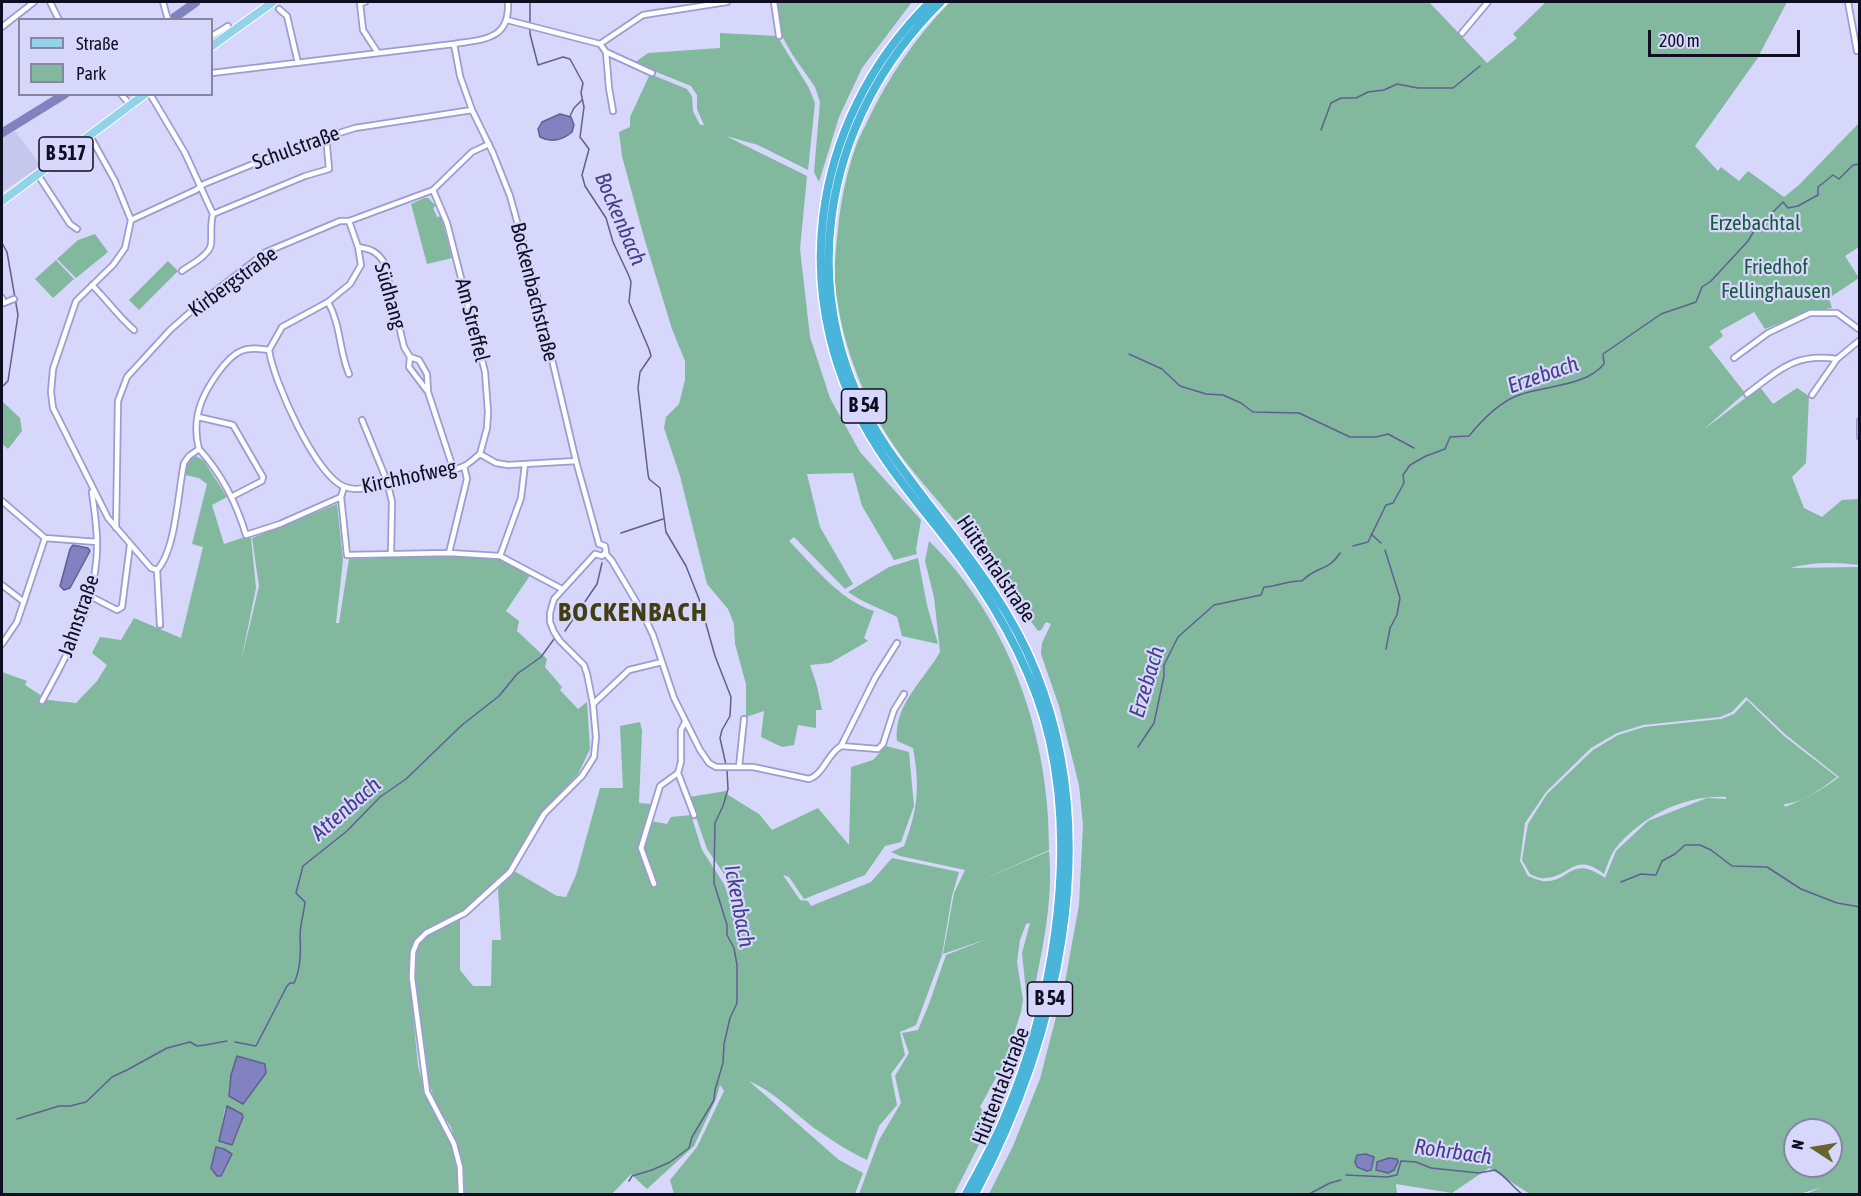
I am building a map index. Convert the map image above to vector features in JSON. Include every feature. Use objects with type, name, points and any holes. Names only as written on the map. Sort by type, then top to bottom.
[{"type":"highway","name":"Hüttentalstraße","points":[[930,2],[915,16],[883,58],[863,90],[836,152],[822,216],[822,290],[827,327],[849,396],[880,452],[962,559],[1009,633],[1028,675],[1051,751],[1058,792],[1061,841],[1060,884],[1048,972],[1026,1059],[1004,1119],[966,1194]]},
{"type":"highway","name":"Hüttentalstraße","points":[[941,2],[921,21],[890,63],[870,95],[853,130],[837,182],[831,218],[829,254],[830,289],[836,325],[857,393],[887,448],[987,581],[1016,629],[1036,671],[1047,703],[1057,739],[1066,791],[1069,840],[1067,885],[1061,941],[1049,1006],[1034,1061],[1011,1122],[975,1194]]},
{"type":"main road","points":[[213,45],[273,2]]},
{"type":"main road","name":"B 517","points":[[2,201],[144,96]]},
{"type":"street","points":[[2,27],[34,2]]},
{"type":"street","points":[[50,2],[58,18]]},
{"type":"street","points":[[163,2],[167,17]]},
{"type":"street","points":[[365,2],[360,3],[363,30],[378,53]]},
{"type":"street","points":[[213,73],[485,39],[504,28],[508,2]]},
{"type":"street","points":[[600,44],[643,15],[727,2]]},
{"type":"street","points":[[774,2],[779,36]]},
{"type":"street","points":[[1462,33],[1488,2]]},
{"type":"street","points":[[1848,2],[1857,51]]},
{"type":"street","points":[[279,9],[287,16],[298,63]]},
{"type":"street","points":[[507,20],[600,44],[606,52],[652,73]]},
{"type":"street","points":[[213,35],[228,26]]},
{"type":"street","name":"Bockenbachstraße","points":[[454,44],[460,76],[472,110],[489,144],[510,196],[599,544]]},
{"type":"street","points":[[606,52],[613,111]]},
{"type":"street","points":[[123,96],[131,106]]},
{"type":"street","points":[[151,96],[175,135],[213,214],[210,224],[209,250],[182,271]]},
{"type":"street","name":"Schulstraße","points":[[131,220],[216,178],[326,136],[355,128],[472,110]]},
{"type":"street","points":[[90,136],[110,172],[131,220]]},
{"type":"street","points":[[213,214],[305,176],[329,169],[326,136]]},
{"type":"street","name":"Kirbergstraße","points":[[116,528],[118,401],[127,377],[170,330],[204,300],[266,252],[340,221],[349,221],[433,190],[472,152],[489,144]]},
{"type":"street","points":[[38,175],[70,224],[77,229]]},
{"type":"street","name":"Am Streffel","points":[[433,190],[447,223],[485,372],[487,428],[480,454]]},
{"type":"street","name":"Jahnstraße","points":[[131,220],[124,248],[113,265],[76,301],[53,369],[51,392],[57,418],[108,518],[151,568],[157,570]]},
{"type":"street","points":[[349,221],[358,247],[361,265],[350,284],[328,302],[282,327],[269,350],[274,375],[295,420],[327,473],[344,487],[341,497],[347,555],[449,553],[500,556],[562,589]]},
{"type":"street","name":"Südhang","points":[[358,247],[371,249],[384,262],[404,347],[410,357],[409,367],[428,392]]},
{"type":"street","points":[[92,285],[134,330]]},
{"type":"street","points":[[2,298],[4,303],[14,299]]},
{"type":"street","points":[[328,302],[338,323],[346,366],[350,374]]},
{"type":"street","points":[[1734,358],[1768,333],[1810,313],[1838,313],[1860,330]]},
{"type":"street","points":[[1812,395],[1837,359],[1860,340]]},
{"type":"street","points":[[160,624],[157,570],[162,565],[175,524],[184,463],[199,449],[196,430],[204,398],[225,362],[234,354],[243,350],[269,350]]},
{"type":"street","name":"Südhang","points":[[410,357],[419,360],[428,374],[428,392],[453,468]]},
{"type":"street","points":[[1747,394],[1785,365],[1806,359],[1825,357],[1837,359]]},
{"type":"street","points":[[198,417],[233,425],[263,477],[262,481],[231,497]]},
{"type":"street","points":[[362,420],[387,481],[392,502],[391,554]]},
{"type":"street","points":[[1860,421],[1860,437]]},
{"type":"street","name":"Kirchhofweg","points":[[199,449],[231,497],[246,535],[280,524],[341,497]]},
{"type":"street","name":"Kirchhofweg","points":[[344,487],[364,489],[401,476],[464,466],[480,454],[501,465],[576,461]]},
{"type":"street","points":[[500,556],[522,498],[525,464]]},
{"type":"street","points":[[449,553],[466,479],[464,466]]},
{"type":"street","name":"Jahnstraße","points":[[42,701],[73,646],[90,596],[96,564],[97,542],[92,489]]},
{"type":"street","points":[[2,501],[45,538],[97,542]]},
{"type":"street","points":[[2,645],[17,622],[45,538]]},
{"type":"street","points":[[461,1194],[460,1167],[454,1144],[427,1092],[412,978],[413,952],[417,942],[426,933],[465,913],[510,872],[544,814],[582,776],[594,757],[596,747],[593,704],[584,665],[560,641],[550,622],[550,606],[562,589],[595,554],[595,548],[599,544],[605,546],[605,553],[641,610],[685,722],[709,763],[716,767],[753,767],[809,779],[818,774],[831,752],[841,746],[875,678],[897,643]]},
{"type":"street","points":[[90,596],[117,610],[122,607],[130,545]]},
{"type":"street","points":[[595,554],[600,556],[605,553]]},
{"type":"street","points":[[2,585],[24,602]]},
{"type":"street","points":[[593,704],[629,670],[662,662]]},
{"type":"street","points":[[841,746],[878,749],[883,744],[894,710],[904,694]]},
{"type":"street","points":[[739,767],[744,719]]},
{"type":"street","points":[[685,722],[681,730],[681,762],[678,773],[694,815]]},
{"type":"street","points":[[654,884],[641,848],[660,786],[678,773]]},
{"type":"shaded area","points":[[15,131],[41,166],[2,192],[2,138]]},
{"type":"green space","points":[[777,2],[912,2],[862,68],[839,117],[819,182],[814,172],[820,102],[815,87],[782,36]]},
{"type":"green space","points":[[950,2],[1429,2],[1487,63],[1517,38],[1513,34],[1546,2],[1787,2],[1757,59],[1695,146],[1718,171],[1721,167],[1739,181],[1748,171],[1784,197],[1799,185],[1859,123],[1859,247],[1845,256],[1859,278],[1829,298],[1832,308],[1810,311],[1765,329],[1754,312],[1720,331],[1723,336],[1709,347],[1745,393],[1703,430],[1760,387],[1773,404],[1797,388],[1809,396],[1806,463],[1792,477],[1804,508],[1822,517],[1842,500],[1859,499],[1859,565],[1824,563],[1790,568],[1859,567],[1859,1194],[1806,1194],[1822,1187],[1800,1194],[1530,1194],[1489,1168],[1452,1193],[1396,1184],[1397,1194],[989,1194],[1013,1146],[1040,1079],[1065,982],[1079,905],[1083,825],[1079,785],[1059,706],[1041,654],[1042,643],[1051,624],[1046,622],[1038,631],[1030,620],[1023,623],[1000,583],[974,545],[893,444],[860,382],[843,328],[835,276],[846,178],[856,145],[894,73],[915,43]],"holes":[[[1746,697],[1786,735],[1839,777],[1826,786],[1813,794],[1809,796],[1837,777],[1784,736],[1747,700],[1734,714],[1721,719],[1644,727],[1618,735],[1593,750],[1547,794],[1528,824],[1522,860],[1530,874],[1541,878],[1554,877],[1579,865],[1586,865],[1604,874],[1615,849],[1626,837],[1651,818],[1665,810],[1695,800],[1710,797],[1726,797],[1726,799],[1707,798],[1648,821],[1616,851],[1605,878],[1584,868],[1571,871],[1551,881],[1542,881],[1528,876],[1520,861],[1525,823],[1546,792],[1591,748],[1617,733],[1643,725],[1720,717],[1732,712]],[[1803,799],[1785,807],[1784,804]]]},
{"type":"green space","points":[[720,33],[777,36],[809,88],[815,103],[808,170],[758,145],[726,136],[807,176],[800,249],[810,337],[830,398],[860,452],[921,520],[917,554],[894,560],[862,506],[853,473],[807,474],[820,527],[853,584],[845,589],[794,537],[789,541],[838,591],[861,606],[874,611],[864,638],[868,641],[830,663],[810,665],[822,710],[816,710],[816,728],[798,725],[794,745],[782,747],[761,737],[764,711],[746,717],[746,684],[735,644],[734,624],[728,609],[707,584],[680,476],[664,428],[666,417],[679,404],[685,380],[685,361],[672,329],[643,234],[622,156],[619,132],[630,127],[630,117],[650,74],[687,89],[692,96],[693,111],[700,125],[704,125],[697,109],[697,95],[691,86],[634,63],[648,53],[720,48]]},
{"type":"green space","points":[[428,198],[436,206],[433,208],[437,217],[441,216],[452,258],[427,264],[411,204]]},
{"type":"green space","points":[[95,234],[108,252],[76,278],[57,259],[78,240]]},
{"type":"green space","points":[[56,260],[74,279],[53,298],[35,279]]},
{"type":"green space","points":[[168,261],[178,271],[139,310],[129,300]]},
{"type":"green space","points":[[2,401],[20,418],[22,431],[8,449],[2,444]]},
{"type":"green space","points":[[196,456],[204,461],[227,497],[212,505],[224,544],[242,538],[251,538],[256,588],[241,662],[259,586],[252,538],[337,504],[343,560],[336,623],[339,623],[349,559],[450,556],[502,558],[531,574],[506,611],[519,621],[517,631],[547,659],[545,667],[562,687],[560,690],[578,709],[587,702],[590,749],[578,774],[541,813],[508,870],[463,911],[423,933],[425,936],[460,918],[460,970],[473,986],[491,986],[492,940],[501,940],[498,889],[514,871],[557,896],[566,897],[576,875],[600,788],[623,788],[620,726],[640,722],[642,731],[639,803],[651,804],[650,821],[667,824],[671,817],[691,815],[702,850],[724,884],[728,895],[733,895],[728,880],[707,849],[689,797],[726,791],[728,795],[759,814],[772,830],[818,808],[849,845],[851,767],[873,760],[886,746],[909,752],[914,806],[901,842],[885,846],[865,875],[804,899],[789,877],[783,875],[800,900],[808,901],[811,906],[871,882],[892,858],[959,872],[952,896],[942,955],[916,1025],[900,1032],[905,1055],[891,1074],[897,1105],[879,1126],[867,1160],[827,1137],[775,1096],[749,1081],[839,1160],[863,1173],[855,1194],[674,1194],[670,1180],[697,1147],[724,1091],[720,1085],[716,1099],[694,1146],[647,1189],[631,1174],[612,1194],[2,1194],[2,672],[27,681],[25,685],[48,700],[76,703],[97,681],[107,665],[92,653],[100,637],[121,640],[134,618],[181,638],[203,547],[192,544],[207,484],[199,478],[185,475],[187,464]],"holes":[[[413,978],[425,1071],[437,1107],[451,1127],[459,1156],[425,1093],[418,1066],[410,982]],[[237,1056],[265,1064],[266,1073],[243,1104],[229,1096],[231,1075]],[[225,1108],[243,1117],[236,1137],[219,1141]]]},
{"type":"green space","points":[[929,541],[957,572],[982,607],[1003,644],[1020,683],[1033,724],[1042,766],[1049,850],[975,883],[1049,851],[1048,909],[1031,1005],[1027,1001],[1022,953],[1030,923],[1026,924],[1020,940],[1017,962],[1023,1000],[1021,1012],[1006,1059],[980,1107],[993,1117],[954,1194],[859,1194],[879,1140],[901,1103],[895,1076],[909,1053],[902,1033],[918,1030],[946,955],[987,939],[943,954],[954,893],[965,870],[891,852],[904,846],[915,809],[917,786],[913,748],[897,741],[897,728],[911,694],[940,652],[934,597],[925,561]]},
{"type":"green space","points":[[918,558],[927,605],[938,644],[902,636],[897,617],[848,592],[889,567]]},
{"type":"water","points":[[560,114],[571,117],[574,125],[572,132],[557,140],[540,137],[538,129],[542,122]]},
{"type":"water","points":[[73,545],[88,548],[90,551],[70,588],[64,590],[60,586]]},
{"type":"water","points":[[237,1056],[265,1064],[266,1073],[243,1104],[229,1096],[231,1075]]},
{"type":"water","points":[[227,1106],[242,1114],[243,1117],[232,1145],[219,1141]]},
{"type":"water","points":[[216,1147],[232,1154],[221,1176],[217,1176],[211,1168]]},
{"type":"water","points":[[1366,1154],[1374,1157],[1371,1170],[1367,1171],[1357,1167],[1355,1162],[1357,1155]]},
{"type":"water","points":[[1389,1158],[1397,1159],[1394,1170],[1388,1173],[1376,1170],[1377,1162]]},
{"type":"waterway","points":[[174,18],[196,2]]},
{"type":"waterway","name":"Bockenbach","points":[[530,2],[530,24]]},
{"type":"waterway","name":"Bockenbach","points":[[530,28],[538,65],[563,57],[570,59],[583,83],[581,93],[584,107],[580,137],[589,149],[582,175],[585,186],[606,218],[613,242],[629,276],[631,282],[629,302],[651,356],[640,372],[638,388],[648,474],[649,479],[660,488],[666,532],[686,566],[699,599],[715,656],[731,697],[730,716],[720,738],[726,765]]},
{"type":"waterway","points":[[1321,130],[1331,103],[1341,98],[1356,98],[1368,92],[1384,90],[1397,84],[1418,88],[1453,88],[1480,66]]},
{"type":"waterway","points":[[2,133],[62,96]]},
{"type":"waterway","points":[[570,116],[582,100]]},
{"type":"waterway","name":"Erzebach","points":[[1353,546],[1368,542],[1386,505],[1393,503],[1404,483],[1403,475],[1410,465],[1445,449],[1450,437],[1469,436],[1491,412],[1512,398],[1576,381],[1596,372],[1604,364],[1603,354],[1661,314],[1696,302],[1702,287],[1711,281],[1748,241],[1754,231],[1783,202],[1788,208],[1798,206],[1818,195],[1818,187],[1833,175],[1839,179],[1853,165],[1860,164]]},
{"type":"waterway","points":[[2,243],[7,252],[18,315],[8,381],[2,387]]},
{"type":"waterway","points":[[1129,354],[1162,369],[1180,386],[1206,394],[1223,395],[1241,403],[1253,412],[1299,413],[1350,437],[1376,437],[1388,434],[1414,448]]},
{"type":"waterway","name":"Attenbach","points":[[621,533],[663,519]]},
{"type":"waterway","points":[[1371,534],[1381,543]]},
{"type":"waterway","points":[[1385,550],[1400,598],[1386,649]]},
{"type":"waterway","name":"Erzebach","points":[[1138,747],[1154,723],[1164,676],[1164,665],[1178,637],[1214,605],[1261,595],[1264,587],[1302,581],[1327,566],[1340,553]]},
{"type":"waterway","name":"Attenbach","points":[[565,631],[597,584],[602,563]]},
{"type":"waterway","name":"Attenbach","points":[[235,1042],[256,1046],[287,986],[294,983],[296,978],[300,960],[300,932],[305,902],[296,893],[303,866],[347,831],[380,797],[406,779],[462,725],[499,696],[517,674],[541,657],[554,639]]},
{"type":"waterway","name":"Ickenbach","points":[[629,1181],[632,1176],[670,1162],[689,1148],[692,1137],[714,1100],[723,1063],[724,1044],[730,1018],[737,1003],[737,965],[734,948],[727,935],[727,925],[714,883],[715,823],[728,789],[727,770]]},
{"type":"waterway","points":[[1621,882],[1641,874],[1656,875],[1662,861],[1685,845],[1700,845],[1711,850],[1732,866],[1767,867],[1801,889],[1837,903],[1860,907]]},
{"type":"waterway","points":[[17,1119],[59,1106],[86,1102],[112,1077],[167,1048],[190,1042],[197,1046],[227,1041]]},
{"type":"waterway","name":"Rohrbach","points":[[1346,1175],[1387,1177],[1397,1175],[1401,1161],[1416,1162],[1431,1168],[1479,1173],[1495,1170],[1522,1194]]},
{"type":"waterway","name":"Rohrbach","points":[[1309,1194],[1341,1180]]},
{"type":"district","name":"BOCKENBACH","points":[[633,612]]},
{"type":"park label","name":"Erzebachtal","points":[[1755,223]]},
{"type":"park label","name":"Friedhof Fellinghausen","points":[[1776,279]]}]
